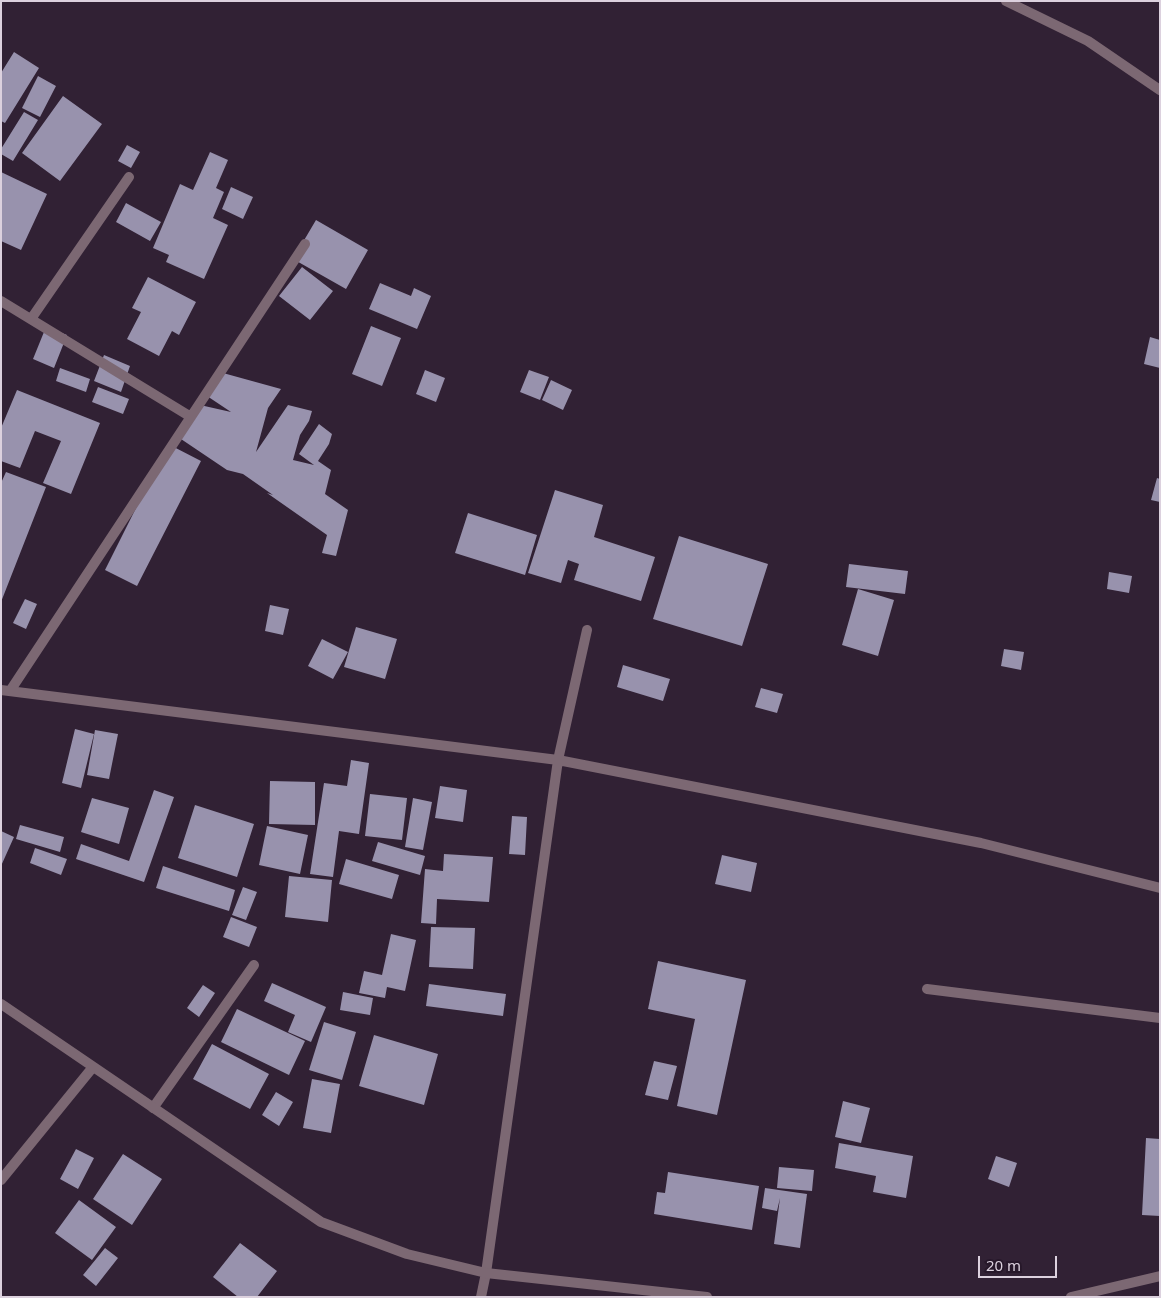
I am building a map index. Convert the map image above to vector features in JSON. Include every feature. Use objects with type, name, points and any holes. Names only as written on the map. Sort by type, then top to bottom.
[{"type":"street","points":[[1006,1],[1088,41],[1160,90]]},
{"type":"street","points":[[31,319],[129,178]]},
{"type":"street","points":[[305,244],[191,417],[6,690],[558,760],[981,843],[1160,888]]},
{"type":"street","points":[[1,301],[191,417]]},
{"type":"street","points":[[481,1297],[486,1273],[558,760],[587,630]]},
{"type":"street","points":[[153,1108],[254,965]]},
{"type":"street","points":[[927,990],[1160,1018]]},
{"type":"street","points":[[1,1004],[321,1222],[407,1254],[486,1273],[708,1297]]},
{"type":"street","points":[[1,1180],[93,1067]]},
{"type":"street","points":[[1071,1297],[1160,1276]]},
{"type":"building","points":[[14,52],[39,68],[5,123],[1,121],[1,73]]},
{"type":"building","points":[[38,76],[56,86],[40,117],[22,108]]},
{"type":"building","points":[[63,96],[102,124],[60,181],[22,153]]},
{"type":"building","points":[[24,112],[38,120],[13,161],[1,154],[1,149]]},
{"type":"building","points":[[127,145],[140,152],[131,168],[118,161]]},
{"type":"building","points":[[210,152],[228,160],[216,188],[224,192],[213,218],[228,225],[204,279],[166,262],[169,255],[153,248],[180,184],[193,190]]},
{"type":"building","points":[[1,172],[47,194],[21,250],[1,241]]},
{"type":"building","points":[[231,187],[253,197],[243,219],[222,209]]},
{"type":"building","points":[[126,203],[161,222],[150,241],[116,222]]},
{"type":"building","points":[[316,220],[368,250],[346,289],[293,259]]},
{"type":"building","points":[[302,267],[333,291],[310,320],[279,296]]},
{"type":"building","points":[[148,277],[196,302],[179,335],[172,331],[159,356],[127,339],[141,312],[132,308]]},
{"type":"building","points":[[380,283],[411,296],[414,288],[431,296],[417,329],[369,309]]},
{"type":"building","points":[[371,326],[401,338],[382,386],[352,374]]},
{"type":"building","points":[[46,327],[67,335],[54,368],[33,359]]},
{"type":"building","points":[[1150,337],[1160,340],[1160,368],[1144,364]]},
{"type":"building","points":[[104,355],[130,366],[121,392],[94,381]]},
{"type":"building","points":[[60,368],[90,379],[86,392],[56,381]]},
{"type":"building","points":[[425,370],[445,378],[436,402],[416,394]]},
{"type":"building","points":[[529,370],[549,377],[540,400],[520,392]]},
{"type":"building","points":[[223,373],[281,389],[268,408],[256,452],[288,405],[312,411],[309,421],[300,435],[293,460],[314,465],[299,454],[319,424],[332,434],[329,444],[318,461],[331,470],[325,494],[348,510],[336,556],[322,553],[327,535],[243,474],[227,470],[178,437],[200,405],[231,412],[207,396]]},
{"type":"building","points":[[551,380],[572,390],[563,410],[542,400]]},
{"type":"building","points":[[98,387],[129,399],[123,414],[92,402]]},
{"type":"building","points":[[17,390],[100,423],[71,494],[43,483],[61,441],[35,431],[20,468],[1,461],[1,428]]},
{"type":"building","points":[[168,444],[201,461],[137,586],[105,570]]},
{"type":"building","points":[[6,472],[46,487],[1,602],[1,483]]},
{"type":"building","points":[[1157,478],[1160,479],[1160,502],[1151,500]]},
{"type":"building","points":[[555,490],[603,505],[594,537],[655,557],[641,601],[574,580],[579,564],[568,560],[561,583],[528,573]]},
{"type":"building","points":[[468,513],[537,535],[525,575],[455,553]]},
{"type":"building","points":[[679,536],[768,564],[742,646],[653,619]]},
{"type":"building","points":[[849,564],[908,571],[905,594],[846,587]]},
{"type":"building","points":[[1109,572],[1132,576],[1129,593],[1107,589]]},
{"type":"building","points":[[858,589],[894,600],[878,656],[842,645]]},
{"type":"building","points":[[25,599],[37,604],[26,629],[13,623]]},
{"type":"building","points":[[270,605],[289,609],[283,635],[265,631]]},
{"type":"building","points":[[356,627],[397,639],[385,679],[344,667]]},
{"type":"building","points":[[322,639],[348,652],[333,679],[308,666]]},
{"type":"building","points":[[1004,649],[1024,652],[1021,670],[1001,666]]},
{"type":"building","points":[[623,665],[670,679],[663,701],[617,687]]},
{"type":"building","points":[[761,688],[783,694],[777,713],[755,707]]},
{"type":"building","points":[[75,729],[94,734],[81,788],[62,783]]},
{"type":"building","points":[[95,730],[118,734],[109,779],[87,775]]},
{"type":"building","points":[[351,760],[369,763],[359,834],[339,831],[333,877],[310,874],[324,783],[347,786]]},
{"type":"building","points":[[270,781],[315,782],[315,825],[269,824]]},
{"type":"building","points":[[440,786],[467,790],[463,822],[435,818]]},
{"type":"building","points":[[154,790],[174,797],[144,882],[76,859],[81,844],[129,861]]},
{"type":"building","points":[[370,794],[407,798],[402,840],[365,836]]},
{"type":"building","points":[[92,798],[129,808],[119,844],[81,832]]},
{"type":"building","points":[[413,798],[432,802],[423,850],[405,847]]},
{"type":"building","points":[[195,805],[254,824],[237,877],[178,858]]},
{"type":"building","points":[[512,816],[527,817],[525,855],[509,854]]},
{"type":"building","points":[[20,825],[64,837],[60,852],[16,839]]},
{"type":"building","points":[[267,826],[308,835],[300,874],[259,865]]},
{"type":"building","points":[[1,831],[14,837],[1,866]]},
{"type":"building","points":[[378,842],[425,856],[420,875],[372,861]]},
{"type":"building","points":[[35,848],[67,859],[61,875],[30,863]]},
{"type":"building","points":[[444,854],[493,857],[489,902],[437,899],[436,924],[421,923],[425,869],[443,871]]},
{"type":"building","points":[[722,855],[757,863],[751,892],[715,884]]},
{"type":"building","points":[[346,859],[399,875],[392,899],[339,884]]},
{"type":"building","points":[[163,866],[235,890],[229,911],[156,888]]},
{"type":"building","points":[[289,876],[332,880],[328,922],[285,917]]},
{"type":"building","points":[[243,887],[257,892],[246,920],[232,915]]},
{"type":"building","points":[[231,917],[257,927],[249,947],[223,937]]},
{"type":"building","points":[[431,927],[475,928],[473,969],[429,967]]},
{"type":"building","points":[[391,934],[416,940],[405,991],[387,987],[385,998],[359,993],[364,971],[382,975]]},
{"type":"building","points":[[658,961],[746,980],[717,1115],[677,1106],[695,1019],[648,1009]]},
{"type":"building","points":[[272,983],[326,1007],[311,1042],[288,1032],[295,1015],[264,1001]]},
{"type":"building","points":[[429,984],[506,994],[503,1016],[426,1006]]},
{"type":"building","points":[[203,985],[215,993],[199,1017],[187,1008]]},
{"type":"building","points":[[343,992],[373,998],[370,1015],[340,1010]]},
{"type":"building","points":[[237,1009],[305,1041],[289,1075],[221,1042]]},
{"type":"building","points":[[324,1022],[356,1032],[342,1080],[309,1070]]},
{"type":"building","points":[[374,1035],[438,1054],[424,1105],[359,1086]]},
{"type":"building","points":[[212,1044],[269,1074],[250,1109],[193,1079]]},
{"type":"building","points":[[654,1061],[677,1066],[668,1100],[645,1095]]},
{"type":"building","points":[[312,1079],[340,1084],[331,1133],[303,1128]]},
{"type":"building","points":[[276,1092],[293,1102],[279,1126],[262,1115]]},
{"type":"building","points":[[843,1101],[870,1108],[861,1143],[835,1137]]},
{"type":"building","points":[[1146,1138],[1160,1139],[1160,1216],[1142,1215]]},
{"type":"building","points":[[839,1143],[913,1156],[906,1198],[873,1192],[876,1176],[835,1168]]},
{"type":"building","points":[[76,1149],[94,1158],[78,1189],[60,1179]]},
{"type":"building","points":[[123,1154],[162,1179],[132,1225],[93,1199]]},
{"type":"building","points":[[996,1156],[1017,1163],[1009,1187],[988,1179]]},
{"type":"building","points":[[779,1167],[814,1170],[812,1191],[777,1188]]},
{"type":"building","points":[[668,1172],[759,1186],[752,1230],[654,1214],[657,1192],[665,1193]]},
{"type":"building","points":[[765,1188],[807,1194],[800,1248],[774,1244],[780,1198],[777,1211],[762,1208]]},
{"type":"building","points":[[79,1200],[116,1227],[92,1260],[55,1233]]},
{"type":"building","points":[[240,1243],[277,1271],[257,1297],[238,1297],[213,1277]]},
{"type":"building","points":[[105,1248],[118,1258],[96,1286],[83,1275]]}]
